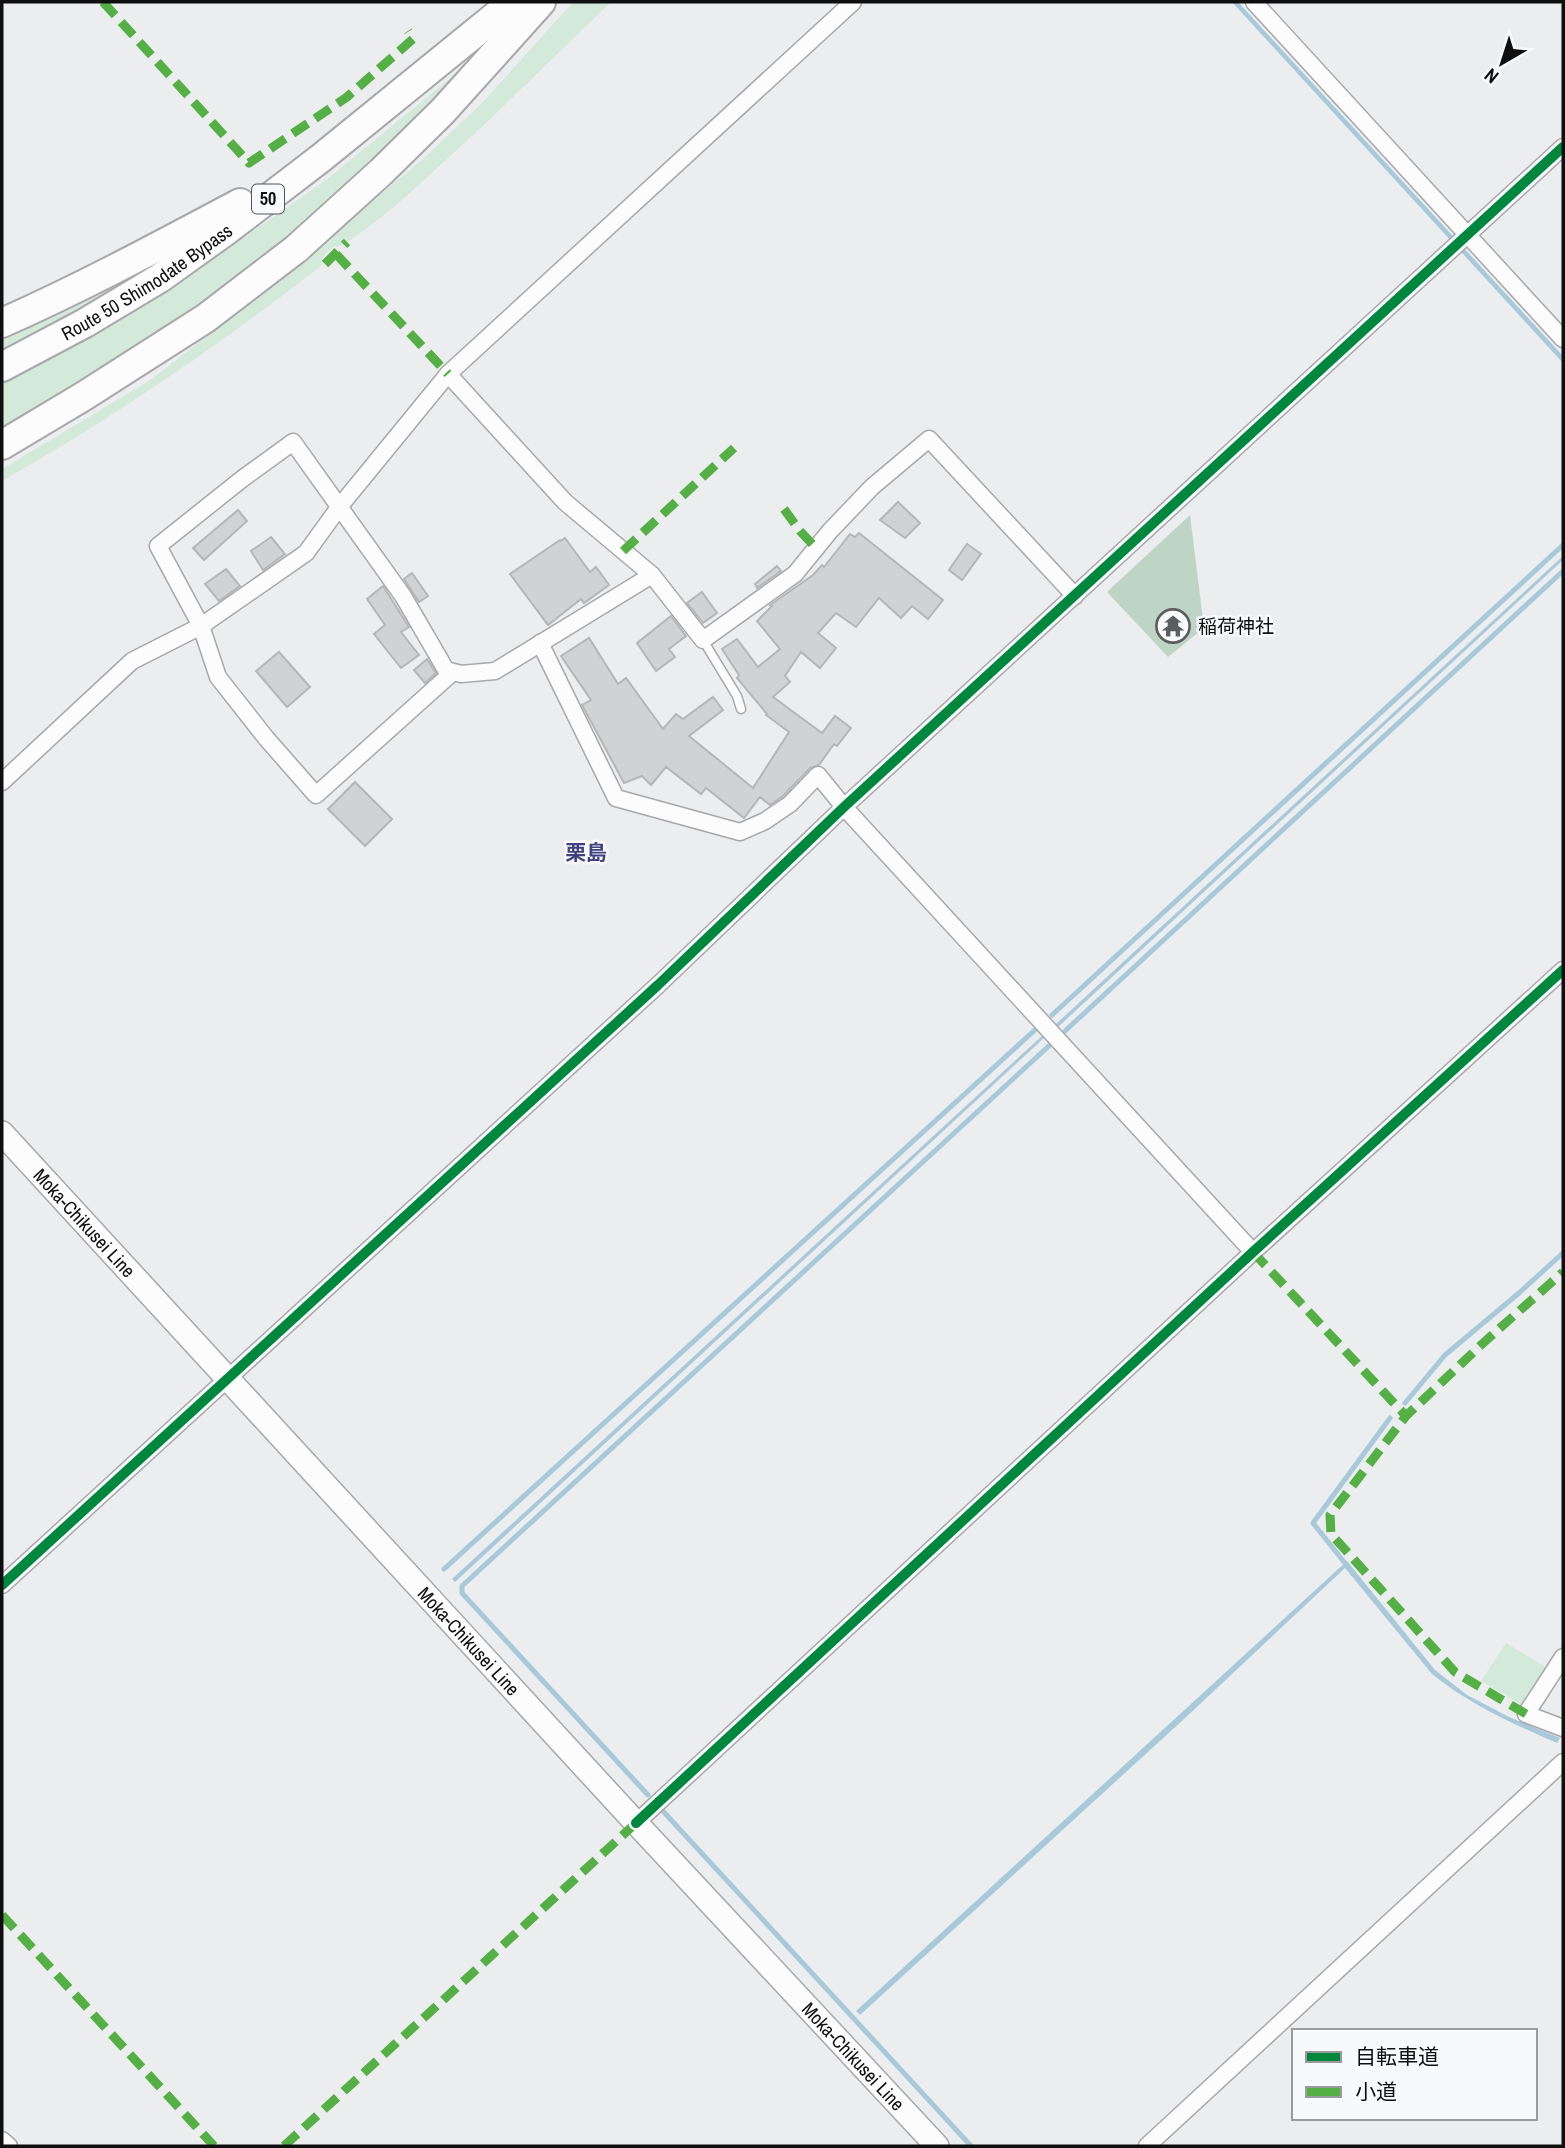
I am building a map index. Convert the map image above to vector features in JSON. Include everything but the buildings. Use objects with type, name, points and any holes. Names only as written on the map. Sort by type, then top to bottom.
[{"type":"highway","name":"Route 50 Shimodate Bypass","points":[[2,367],[85,323],[160,278],[321,158],[513,2]]},
{"type":"highway","points":[[2,445],[85,396],[206,318],[296,249],[435,120],[541,2]]},
{"type":"highway","points":[[2,323],[132,261],[321,158]]},
{"type":"main road","name":"Moka-Chikusei Line","points":[[2,1133],[636,1823],[937,2146]]},
{"type":"street","points":[[2,782],[132,661],[201,626],[306,553],[340,506],[448,374],[853,2]]},
{"type":"street","points":[[1255,2],[1460,241],[1563,339]]},
{"type":"street","points":[[2,1585],[658,985],[845,807],[1563,146]]},
{"type":"street","points":[[448,374],[565,502],[652,575],[703,640],[795,574],[830,531],[872,487],[929,439],[1075,596]]},
{"type":"street","points":[[453,672],[316,795],[218,677],[201,626],[158,546],[293,442],[402,596],[446,670],[453,672],[460,674],[495,671],[652,575]]},
{"type":"street","points":[[540,643],[616,798],[740,832],[765,821],[790,804],[818,775],[1253,1252]]},
{"type":"street","points":[[636,1823],[1253,1252],[1563,970]]},
{"type":"street","points":[[1563,1657],[1526,1714],[1563,1728]]},
{"type":"street","points":[[1147,2146],[1563,1762]]},
{"type":"street","points":[[2,2140],[9,2146]]},
{"type":"lane","points":[[703,640],[737,696],[741,709]]},
{"type":"green space","points":[[573,2],[611,2],[395,206],[353,238],[338,247],[334,246],[323,256],[321,266],[205,352],[85,432],[2,481],[2,469],[152,379],[251,302],[422,160],[483,102]]},
{"type":"green space","points":[[460,70],[465,74],[299,236],[171,332],[2,437],[2,380],[158,294],[229,248],[326,180]]},
{"type":"green space","points":[[172,260],[2,352],[2,336],[75,305],[157,262]]},
{"type":"green space","points":[[1190,515],[1204,628],[1168,657],[1107,592]]},
{"type":"green space","points":[[1506,1643],[1549,1669],[1524,1706],[1481,1681]]},
{"type":"water","points":[[1232,2],[1238,2],[1563,356],[1563,363]]},
{"type":"water","points":[[1563,556],[1563,560],[1058,1027],[1056,1024]]},
{"type":"water","points":[[1043,1035],[1045,1037],[455,1582],[452,1579]]},
{"type":"water","points":[[1347,1561],[1435,1670],[1467,1695],[1509,1717],[1560,1738],[1557,1743],[1476,1704],[1432,1674],[1345,1568],[860,2015],[856,2011]]},
{"type":"waterway","points":[[1052,1015],[1563,545]]},
{"type":"waterway","points":[[1065,1031],[1563,571]]},
{"type":"waterway","points":[[444,1569],[1036,1029]]},
{"type":"waterway","points":[[648,1795],[462,1593],[462,1586],[1051,1044]]},
{"type":"waterway","points":[[1405,1403],[1445,1355],[1563,1253]]},
{"type":"waterway","points":[[1348,1567],[1313,1523],[1390,1418]]},
{"type":"waterway","points":[[662,1810],[971,2146]]},
{"type":"marked path","points":[[103,2],[249,163],[347,97],[413,39],[408,31]]},
{"type":"marked path","points":[[325,264],[347,242]]},
{"type":"marked path","points":[[336,254],[448,374]]},
{"type":"marked path","points":[[623,551],[734,448]]},
{"type":"marked path","points":[[784,509],[816,548]]},
{"type":"marked path","points":[[1253,1252],[1406,1416]]},
{"type":"marked path","points":[[1526,1714],[1455,1672],[1331,1534],[1330,1515],[1406,1416],[1563,1272]]},
{"type":"marked path","points":[[284,2146],[636,1823]]},
{"type":"marked path","points":[[2,1915],[214,2146]]},
{"type":"cycle path","points":[[2,1585],[658,985],[844,807],[1563,147]]},
{"type":"cycle path","points":[[636,1823],[1253,1252],[1563,970]]},
{"type":"place","name":"稲荷神社","points":[[1173,626]]},
{"type":"district","name":"栗島","points":[[586,853]]}]
